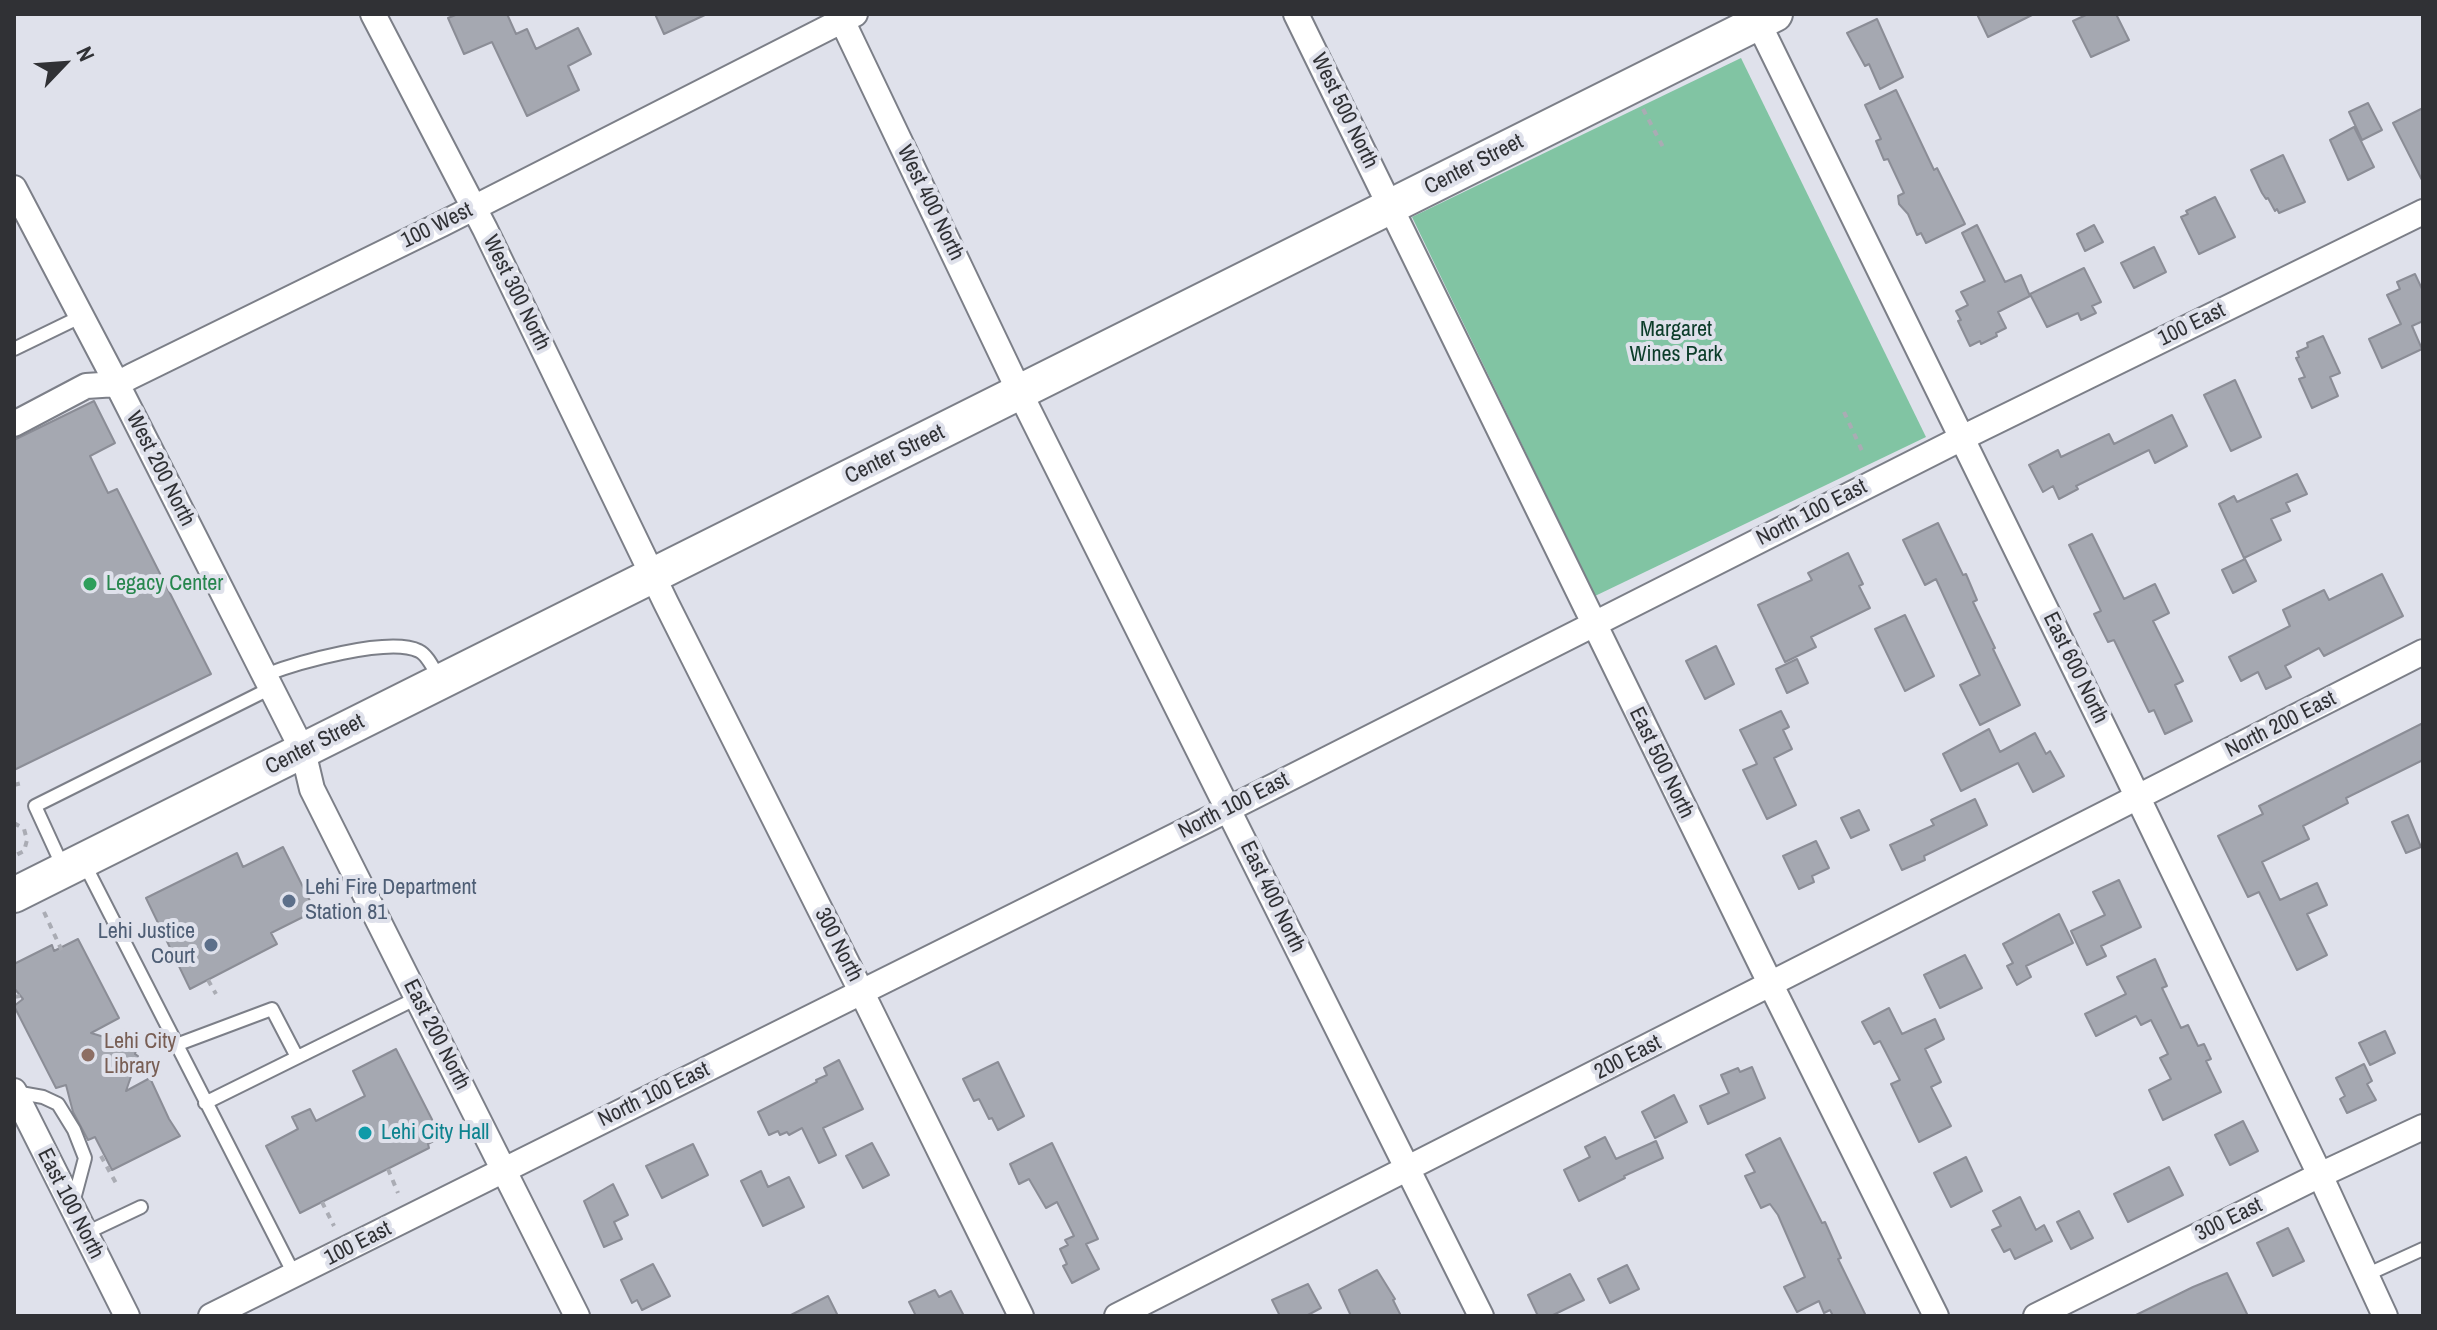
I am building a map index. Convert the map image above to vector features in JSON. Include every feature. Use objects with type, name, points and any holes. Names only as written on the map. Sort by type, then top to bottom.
[{"type":"street","name":"West 300 North","points":[[373,14],[474,208],[653,575]]},
{"type":"street","name":"West 500 North","points":[[1296,14],[1392,207]]},
{"type":"street","name":"100 West","points":[[14,424],[86,386],[117,384],[474,208],[846,16]]},
{"type":"street","name":"West 400 North","points":[[846,16],[1020,393]]},
{"type":"street","name":"Center Street","points":[[14,895],[1392,207],[1762,17]]},
{"type":"street","name":"East 600 North","points":[[1762,17],[2385,1316]]},
{"type":"street","name":"West 200 North","points":[[14,188],[303,751]]},
{"type":"street","name":"East 500 North","points":[[1392,207],[1593,624],[1936,1316]]},
{"type":"street","name":"100 East","points":[[1962,438],[2423,212]]},
{"type":"street","name":"East 400 North","points":[[1020,393],[1481,1316]]},
{"type":"street","name":"North 100 East","points":[[503,1169],[1229,809],[1962,438]]},
{"type":"street","name":"300 North","points":[[653,575],[1021,1316]]},
{"type":"street","name":"North 200 East","points":[[2138,798],[2423,652]]},
{"type":"street","name":"East 200 North","points":[[303,751],[312,789],[577,1316]]},
{"type":"street","name":"200 East","points":[[1117,1316],[2138,798]]},
{"type":"street","name":"East 100 North","points":[[14,1092],[127,1316]]},
{"type":"street","name":"300 East","points":[[2036,1316],[2423,1127]]},
{"type":"street","name":"100 East","points":[[211,1316],[503,1169]]},
{"type":"lane","points":[[14,349],[82,316]]},
{"type":"lane","points":[[295,1276],[176,1045],[73,865],[35,806],[268,682],[292,664],[382,646],[402,645],[422,652],[442,682]]},
{"type":"lane","points":[[205,1103],[417,998]]},
{"type":"lane","points":[[176,1045],[272,1009],[297,1057]]},
{"type":"lane","points":[[14,1092],[43,1097],[58,1104],[74,1130],[85,1158],[72,1207]]},
{"type":"lane","points":[[86,1233],[141,1207]]},
{"type":"lane","points":[[2366,1275],[2423,1249]]},
{"type":"path","points":[[1643,109],[1663,147]]},
{"type":"path","points":[[1844,412],[1864,455]]},
{"type":"path","points":[[14,785],[22,783]]},
{"type":"path","points":[[14,823],[24,829],[27,840],[24,851],[14,856]]},
{"type":"path","points":[[44,912],[62,951]]},
{"type":"path","points":[[208,980],[216,994]]},
{"type":"path","points":[[99,1151],[117,1185]]},
{"type":"path","points":[[388,1169],[398,1193]]},
{"type":"path","points":[[322,1202],[334,1226]]},
{"type":"green space","name":"Margaret Wines Park","points":[[1741,58],[1926,437],[1595,596],[1412,217]]},
{"type":"building","points":[[458,14],[507,14],[516,34],[527,29],[536,49],[578,28],[591,54],[568,66],[579,90],[527,116],[492,42],[464,54],[448,18]]},
{"type":"building","points":[[655,14],[707,14],[664,34]]},
{"type":"building","points":[[1977,14],[2034,14],[1988,37]]},
{"type":"building","points":[[2088,14],[2116,14],[2129,40],[2091,57],[2073,21]]},
{"type":"building","points":[[1877,19],[1903,77],[1880,89],[1869,64],[1865,66],[1847,33]]},
{"type":"building","points":[[1896,90],[1934,170],[1937,168],[1965,224],[1926,243],[1921,233],[1917,235],[1908,214],[1899,204],[1898,196],[1904,193],[1888,159],[1884,160],[1876,141],[1881,139],[1865,105]]},
{"type":"building","points":[[2368,103],[2382,130],[2362,140],[2349,112]]},
{"type":"building","points":[[2423,108],[2423,182],[2393,123]]},
{"type":"building","points":[[2354,127],[2374,167],[2348,180],[2330,140]]},
{"type":"building","points":[[2283,155],[2305,202],[2279,213],[2262,193],[2251,170]]},
{"type":"building","points":[[2215,197],[2235,237],[2199,254],[2181,217],[2188,214],[2186,211]]},
{"type":"building","points":[[1977,225],[2005,282],[2021,275],[2030,296],[1998,312],[2006,328],[1996,333],[1997,336],[1970,346],[1956,311],[1968,305],[1961,292],[1985,281],[1962,233]]},
{"type":"building","points":[[2094,225],[2103,242],[2085,251],[2077,234]]},
{"type":"building","points":[[2154,247],[2166,272],[2134,288],[2121,263]]},
{"type":"building","points":[[2084,268],[2101,302],[2092,306],[2096,313],[2081,320],[2078,313],[2047,327],[2030,294]]},
{"type":"building","points":[[2415,274],[2423,291],[2423,321],[2412,326],[2422,349],[2382,368],[2369,339],[2401,324],[2387,295],[2400,289],[2397,282]]},
{"type":"building","points":[[2323,336],[2340,373],[2330,377],[2338,396],[2312,408],[2299,379],[2305,377],[2296,358],[2299,357],[2297,352],[2308,347],[2307,343]]},
{"type":"building","points":[[2235,380],[2261,437],[2231,451],[2204,395]]},
{"type":"building","name":"Legacy Center","points":[[94,401],[115,443],[90,456],[108,493],[117,489],[211,674],[14,770],[14,440]]},
{"type":"building","points":[[2172,415],[2187,446],[2155,463],[2149,450],[2076,486],[2078,489],[2059,499],[2053,486],[2043,492],[2029,465],[2058,450],[2061,457],[2109,434],[2114,444]]},
{"type":"building","points":[[2297,474],[2307,494],[2286,503],[2290,511],[2271,519],[2281,540],[2244,558],[2219,504],[2234,496],[2237,502]]},
{"type":"building","points":[[1938,523],[1963,575],[1966,574],[1977,600],[1973,602],[2020,705],[1980,725],[1960,685],[1980,675],[1936,579],[1925,585],[1903,540]]},
{"type":"building","points":[[2092,534],[2124,599],[2155,584],[2169,613],[2153,621],[2183,681],[2175,685],[2192,721],[2165,734],[2154,710],[2149,712],[2114,640],[2108,642],[2094,614],[2101,611],[2069,545]]},
{"type":"building","points":[[1848,553],[1863,584],[1859,586],[1870,608],[1811,637],[1816,647],[1785,662],[1758,605],[1812,580],[1808,573]]},
{"type":"building","points":[[2245,559],[2256,581],[2233,593],[2222,570]]},
{"type":"building","points":[[2382,574],[2403,616],[2324,656],[2319,648],[2285,666],[2291,677],[2266,689],[2258,672],[2241,681],[2229,657],[2290,626],[2283,610],[2324,590],[2329,600]]},
{"type":"building","points":[[1905,615],[1934,676],[1905,691],[1875,629]]},
{"type":"building","points":[[1716,646],[1734,684],[1705,699],[1686,661]]},
{"type":"building","points":[[1797,659],[1808,683],[1787,693],[1776,669]]},
{"type":"building","points":[[1781,711],[1789,727],[1783,730],[1792,749],[1774,758],[1796,805],[1767,819],[1743,770],[1757,764],[1740,730]]},
{"type":"building","points":[[2423,723],[2423,760],[2346,798],[2348,803],[2303,826],[2309,839],[2262,862],[2280,900],[2317,883],[2327,905],[2307,914],[2327,955],[2297,970],[2259,892],[2248,897],[2218,836],[2263,814],[2259,806]]},
{"type":"building","points":[[1989,729],[2000,752],[2035,733],[2046,754],[2050,751],[2064,776],[2033,792],[2018,763],[1961,791],[1943,754]]},
{"type":"building","points":[[1975,799],[1987,825],[1902,870],[1890,845],[1934,825],[1931,820]]},
{"type":"building","points":[[1859,810],[1869,830],[1851,838],[1841,818]]},
{"type":"building","points":[[2408,815],[2421,847],[2406,853],[2392,822]]},
{"type":"building","points":[[1816,841],[1829,868],[1812,876],[1814,882],[1799,889],[1783,856]]},
{"type":"building","points":[[283,847],[315,911],[271,933],[277,944],[190,989],[146,898],[237,853],[243,867]]},
{"type":"building","points":[[2119,880],[2141,927],[2101,946],[2106,956],[2087,965],[2071,931],[2105,915],[2093,892]]},
{"type":"building","points":[[2059,914],[2073,943],[2026,966],[2031,977],[2017,985],[2007,966],[2013,963],[2003,944]]},
{"type":"building","name":"Lehi City Library","points":[[78,939],[119,1018],[91,1033],[137,1047],[135,1054],[138,1056],[126,1091],[150,1078],[180,1136],[112,1170],[95,1137],[88,1140],[73,1112],[66,1085],[56,1088],[14,1006],[23,999],[14,988],[14,964],[52,945],[54,951]]},
{"type":"building","points":[[1965,955],[1982,988],[1940,1008],[1924,975]]},
{"type":"building","points":[[2155,959],[2167,986],[2162,988],[2181,1028],[2188,1025],[2198,1046],[2204,1044],[2211,1059],[2206,1061],[2221,1092],[2163,1120],[2149,1090],[2171,1079],[2160,1058],[2168,1054],[2151,1020],[2141,1025],[2136,1016],[2096,1036],[2085,1014],[2126,994],[2117,977]]},
{"type":"building","points":[[1889,1008],[1902,1034],[1935,1019],[1944,1039],[1925,1049],[1941,1082],[1931,1087],[1951,1126],[1919,1142],[1891,1084],[1900,1080],[1880,1041],[1874,1044],[1862,1022]]},
{"type":"building","points":[[2385,1031],[2395,1053],[2370,1065],[2359,1043]]},
{"type":"building","name":"Lehi City Hall","points":[[396,1049],[441,1137],[428,1144],[429,1148],[300,1213],[266,1146],[298,1129],[292,1117],[310,1109],[316,1121],[365,1096],[353,1071]]},
{"type":"building","points":[[839,1060],[863,1109],[823,1128],[836,1155],[819,1163],[802,1128],[789,1135],[787,1132],[780,1135],[778,1131],[769,1135],[758,1112],[817,1082],[827,1075],[824,1068]]},
{"type":"building","points":[[998,1062],[1024,1116],[998,1130],[979,1099],[974,1101],[963,1079]]},
{"type":"building","points":[[2364,1064],[2372,1081],[2367,1084],[2376,1100],[2347,1113],[2340,1099],[2345,1096],[2336,1078]]},
{"type":"building","points":[[1752,1067],[1765,1098],[1708,1124],[1700,1106],[1729,1093],[1721,1075],[1738,1068],[1740,1072]]},
{"type":"building","points":[[1674,1095],[1687,1122],[1655,1138],[1642,1112]]},
{"type":"building","points":[[2243,1121],[2258,1151],[2230,1165],[2215,1135]]},
{"type":"building","points":[[1605,1137],[1616,1159],[1656,1141],[1663,1158],[1579,1201],[1564,1170],[1590,1157],[1585,1147]]},
{"type":"building","points":[[1780,1138],[1822,1223],[1825,1222],[1841,1258],[1838,1259],[1866,1316],[1833,1316],[1830,1310],[1824,1313],[1819,1301],[1797,1312],[1784,1287],[1805,1277],[1778,1215],[1770,1204],[1761,1208],[1745,1176],[1755,1172],[1746,1155]]},
{"type":"building","points":[[872,1143],[889,1175],[863,1188],[846,1156]]},
{"type":"building","points":[[1052,1143],[1098,1239],[1086,1244],[1099,1269],[1072,1283],[1063,1266],[1067,1264],[1060,1249],[1068,1245],[1065,1240],[1074,1236],[1057,1202],[1046,1208],[1029,1179],[1019,1184],[1010,1164]]},
{"type":"building","points":[[693,1144],[708,1175],[662,1198],[646,1166]]},
{"type":"building","points":[[1966,1157],[1982,1191],[1951,1207],[1934,1173]]},
{"type":"building","points":[[2169,1167],[2183,1195],[2128,1222],[2114,1194]]},
{"type":"building","points":[[761,1171],[768,1187],[789,1177],[804,1207],[763,1226],[741,1181]]},
{"type":"building","points":[[613,1184],[628,1215],[614,1222],[622,1239],[604,1247],[584,1201]]},
{"type":"building","points":[[2020,1197],[2036,1230],[2044,1225],[2052,1241],[2015,1259],[2010,1249],[2004,1252],[1992,1230],[2001,1226],[1993,1211]]},
{"type":"building","points":[[2079,1211],[2093,1238],[2071,1249],[2057,1222]]},
{"type":"building","points":[[2288,1228],[2304,1261],[2273,1276],[2257,1243]]},
{"type":"building","points":[[653,1264],[670,1296],[642,1310],[637,1300],[632,1303],[621,1280]]},
{"type":"building","points":[[1627,1265],[1639,1289],[1610,1303],[1598,1279]]},
{"type":"building","points":[[1377,1270],[1395,1299],[1401,1316],[1351,1316],[1339,1290]]},
{"type":"building","points":[[2227,1273],[2248,1316],[2134,1316],[2193,1287]]},
{"type":"building","points":[[1570,1274],[1584,1300],[1551,1316],[1538,1316],[1528,1295]]},
{"type":"building","points":[[1308,1284],[1321,1308],[1306,1316],[1280,1316],[1272,1300]]},
{"type":"building","points":[[935,1290],[939,1297],[951,1291],[964,1316],[916,1316],[909,1302]]},
{"type":"building","points":[[828,1296],[838,1316],[789,1316]]},
{"type":"place","name":"Legacy Center","points":[[90,584]]},
{"type":"place","name":"Lehi Fire Department Station 81","points":[[289,901]]},
{"type":"place","name":"Lehi Justice Court","points":[[211,945]]},
{"type":"place","name":"Lehi City Library","points":[[88,1055]]},
{"type":"place","name":"Lehi City Hall","points":[[365,1133]]}]
